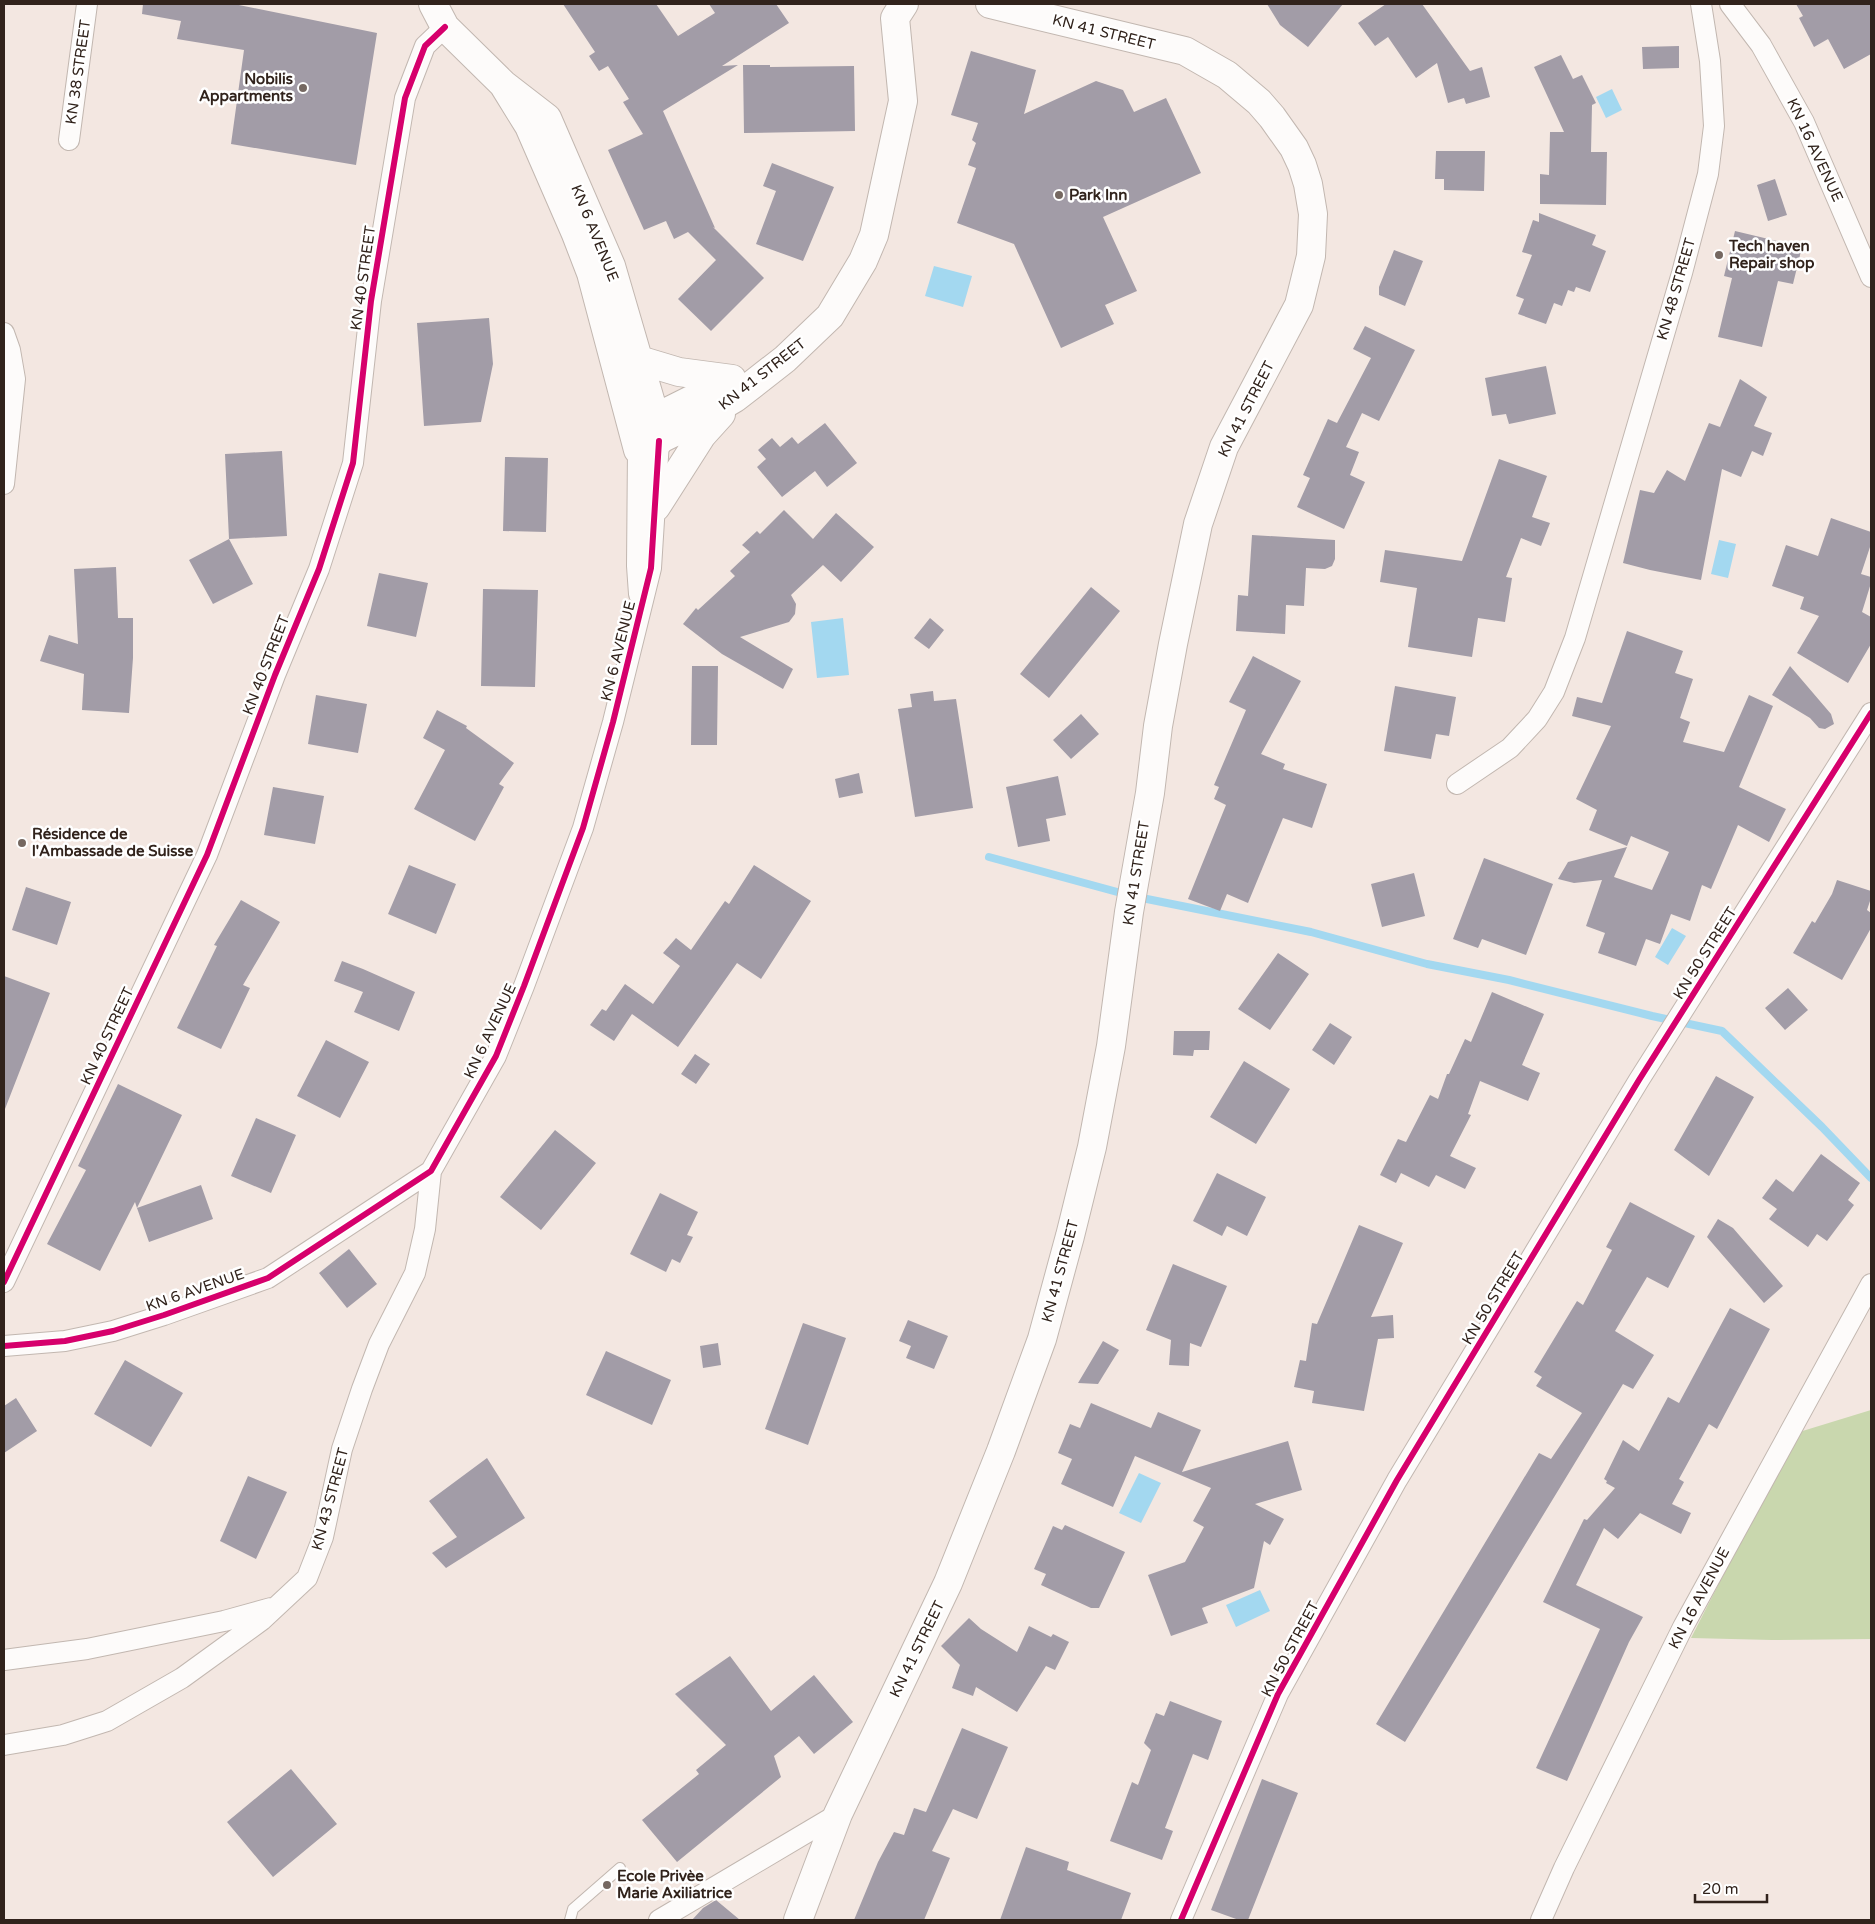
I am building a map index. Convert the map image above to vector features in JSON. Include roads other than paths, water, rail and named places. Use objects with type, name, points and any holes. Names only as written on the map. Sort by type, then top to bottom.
[{"type":"main road","name":"KN 41 STREET","points":[[646,434],[688,403],[734,389],[781,339],[817,307],[844,293],[863,261],[874,235],[903,101],[895,18],[904,4]]},
{"type":"main road","name":"KN 41 STREET","points":[[798,1920],[838,1814],[948,1583],[1001,1451],[1042,1339],[1092,1147],[1111,1046],[1129,912],[1150,793],[1158,726],[1198,524],[1224,447],[1299,305],[1311,256],[1313,214],[1308,184],[1298,156],[1272,117],[1259,102],[1227,75],[1185,51],[990,4]]},
{"type":"main road","name":"KN 6 AVENUE","points":[[439,15],[503,84],[546,118],[611,266],[639,360],[646,434]]},
{"type":"main road","name":"KN 6 AVENUE","points":[[503,84],[529,126],[582,249],[646,434]]},
{"type":"main road","points":[[639,360],[734,389],[656,507]]},
{"type":"street","name":"KN 38 STREET","points":[[69,140],[87,4]]},
{"type":"street","name":"KN 48 STREET","points":[[1457,784],[1510,748],[1537,719],[1554,692],[1575,638],[1682,273],[1708,174],[1714,126],[1710,61],[1701,4]]},
{"type":"street","name":"KN 16 AVENUE","points":[[1730,4],[1761,46],[1804,122],[1871,277]]},
{"type":"street","name":"KN 40 STREET","points":[[4,1282],[207,855],[294,625],[319,569],[353,463],[371,301],[405,98],[439,15]]},
{"type":"street","points":[[4,334],[10,350],[15,379],[4,484]]},
{"type":"street","name":"KN 6 AVENUE","points":[[4,1346],[65,1341],[113,1331],[268,1278],[431,1171],[496,1056],[583,828],[613,722],[651,568],[656,507],[646,434]]},
{"type":"street","name":"KN 6 AVENUE","points":[[640,611],[637,566],[646,434]]},
{"type":"street","name":"KN 50 STREET","points":[[1181,1920],[1278,1694],[1397,1480],[1639,1080],[1871,713]]},
{"type":"street","name":"KN 43 STREET","points":[[4,1746],[63,1735],[107,1721],[182,1678],[262,1620],[286,1606],[306,1578],[323,1537],[342,1449],[362,1389],[380,1344],[415,1272],[425,1228],[431,1171]]},
{"type":"street","name":"KN 16 AVENUE","points":[[1541,1920],[1564,1868],[1683,1627],[1871,1284]]},
{"type":"street","points":[[4,1660],[87,1649],[224,1621],[286,1606]]},
{"type":"street","points":[[659,1920],[838,1814]]},
{"type":"lane","points":[[570,1920],[573,1909],[620,1868]]},
{"type":"water","points":[[1612,89],[1622,110],[1606,118],[1596,97]]},
{"type":"water","points":[[934,266],[972,276],[963,307],[925,296]]},
{"type":"water","points":[[1719,540],[1736,544],[1728,578],[1711,574]]},
{"type":"water","points":[[843,618],[849,675],[817,678],[811,622]]},
{"type":"water","points":[[1672,928],[1686,936],[1668,965],[1655,957]]},
{"type":"water","points":[[1139,1473],[1161,1483],[1141,1523],[1119,1513]]},
{"type":"water","points":[[1260,1590],[1270,1611],[1236,1627],[1226,1605]]},
{"type":"waterway","points":[[989,857],[1132,896],[1311,932],[1427,964],[1509,980],[1652,1016],[1722,1031],[1822,1127],[1871,1178]]},
{"type":"place","name":"Nobilis Appartments","points":[[303,88]]},
{"type":"place","name":"Park Inn","points":[[1059,195]]},
{"type":"place","name":"Tech haven Repair shop","points":[[1719,255]]},
{"type":"place","name":"Résidence de l'Ambassade de Suisse","points":[[22,843]]},
{"type":"place","name":"Ecole Privèe Marie Axiliatrice","points":[[607,1885]]}]
